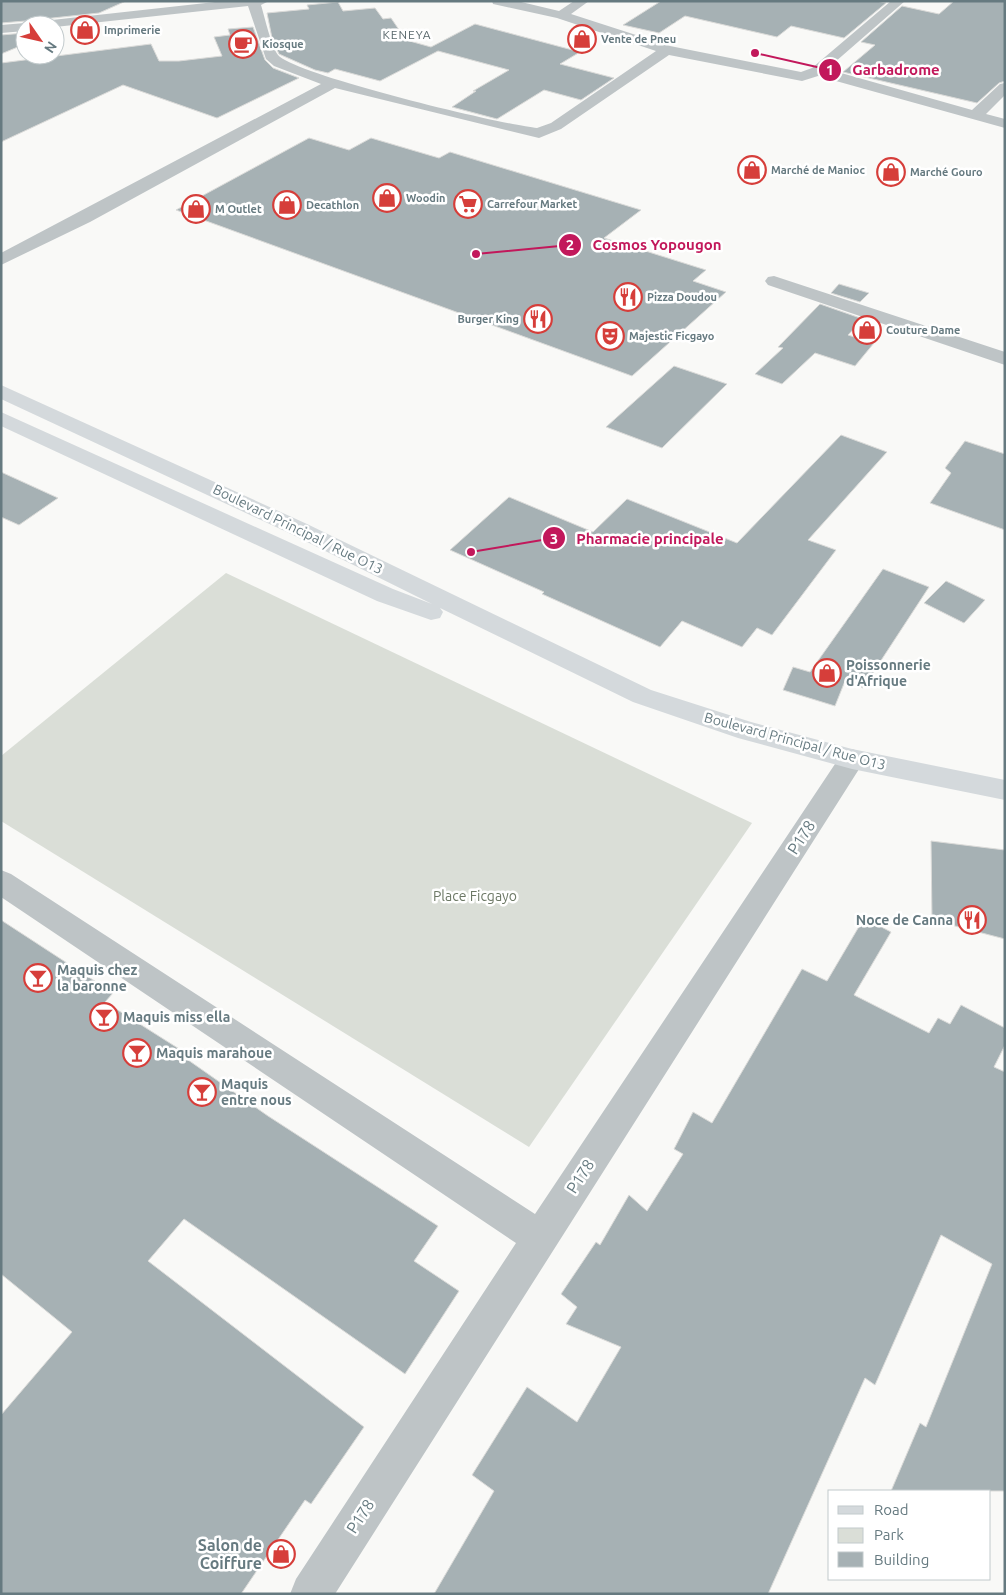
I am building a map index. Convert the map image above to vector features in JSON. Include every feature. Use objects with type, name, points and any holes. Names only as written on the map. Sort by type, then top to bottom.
[{"type":"main road","name":"Boulevard Principal / Rue O13","points":[[1,391],[300,528],[591,673],[642,696],[738,728],[852,759],[1005,790]]},
{"type":"main road","name":"Boulevard Principal / Rue O13","points":[[1,418],[385,595],[591,673]]},
{"type":"street","points":[[149,12],[174,1]]},
{"type":"street","points":[[498,1],[561,14],[667,50],[802,77],[817,71],[899,1]]},
{"type":"street","points":[[561,14],[583,1]]},
{"type":"street","points":[[65,22],[258,2],[271,56],[274,60],[308,76],[491,123],[539,133],[556,126],[667,50]]},
{"type":"street","points":[[85,6],[117,16]]},
{"type":"street","points":[[1,30],[15,28]]},
{"type":"street","points":[[817,71],[1005,124]]},
{"type":"street","points":[[1,260],[84,218],[334,83]]},
{"type":"street","points":[[976,116],[1005,87]]},
{"type":"street","points":[[774,281],[1005,359]]},
{"type":"street","name":"P178","points":[[311,1594],[852,759]]},
{"type":"street","points":[[1,882],[540,1238]]},
{"type":"green space","name":"Place Ficgayo","points":[[226,573],[752,823],[529,1147],[1,821],[1,756]]},
{"type":"building","points":[[1,1],[126,1],[99,13],[65,17],[65,15],[15,15],[15,22],[1,23]]},
{"type":"building","points":[[661,1],[876,1],[886,3],[844,38],[791,26],[777,37],[685,16],[659,33],[623,25]]},
{"type":"building","points":[[954,1],[1005,1],[1005,81],[999,83],[977,103],[843,72],[875,45],[861,42],[902,6],[939,14]]},
{"type":"building","points":[[338,2],[343,11],[375,8],[383,19],[391,18],[406,40],[431,47],[475,24],[580,52],[560,64],[614,78],[581,100],[544,90],[497,119],[452,107],[476,91],[473,91],[509,70],[438,51],[380,81],[335,69],[328,73],[315,70],[279,54],[272,38],[267,13],[309,9],[307,5]]},
{"type":"building","points":[[253,27],[265,60],[273,68],[299,78],[217,118],[123,85],[1,142],[1,63],[15,61],[15,65],[65,65],[65,55],[151,44],[159,61],[179,61],[222,56],[214,37],[230,35],[228,29]]},
{"type":"building","points":[[15,34],[15,48],[1,54],[1,35]]},
{"type":"building","points":[[309,138],[349,150],[371,138],[439,158],[450,152],[641,210],[604,238],[706,270],[693,281],[726,292],[632,376],[176,210]]},
{"type":"building","points":[[839,284],[869,293],[860,302],[831,293]]},
{"type":"building","points":[[820,304],[863,319],[848,335],[874,343],[855,366],[815,353],[782,384],[755,374],[783,348],[778,347]]},
{"type":"building","points":[[674,366],[727,384],[662,448],[606,427]]},
{"type":"building","points":[[841,435],[887,452],[808,540],[836,550],[772,635],[757,628],[742,647],[682,621],[660,647],[450,550],[509,497],[593,532],[627,499],[737,543]]},
{"type":"building","points":[[965,441],[1005,454],[1005,530],[930,503],[951,473],[945,468]]},
{"type":"building","points":[[1,472],[58,498],[19,525],[1,517]]},
{"type":"building","points":[[883,569],[929,587],[863,688],[845,681],[835,706],[783,690],[793,667],[810,672]]},
{"type":"building","points":[[946,581],[985,600],[964,623],[924,603]]},
{"type":"building","points":[[931,841],[1005,850],[1005,939],[932,920]]},
{"type":"building","points":[[864,918],[891,932],[854,995],[929,1033],[938,1018],[950,1024],[961,1005],[1005,1028],[1005,1045],[994,1067],[1005,1072],[1005,1491],[891,1490],[920,1423],[926,1427],[992,1264],[941,1235],[875,1385],[865,1378],[768,1594],[434,1594],[494,1491],[472,1475],[527,1387],[577,1422],[621,1347],[566,1324],[577,1307],[561,1294],[596,1242],[600,1245],[629,1195],[647,1211],[683,1154],[674,1149],[693,1112],[712,1123],[802,969],[827,981]]},
{"type":"building","points":[[1,920],[113,993],[105,1002],[184,1052],[181,1055],[268,1116],[438,1226],[414,1261],[459,1291],[405,1374],[184,1219],[148,1261],[364,1427],[311,1504],[305,1500],[241,1594],[1,1594],[1,1415],[72,1332],[1,1274]]},
{"type":"place","name":"Imprimerie","points":[[85,30]]},
{"type":"place","name":"Vente de Pneu","points":[[582,39]]},
{"type":"place","name":"Kiosque","points":[[243,44]]},
{"type":"place","name":"Garbadrome","points":[[755,53]]},
{"type":"place","name":"Marché de Manioc","points":[[752,170]]},
{"type":"place","name":"Marché Gouro","points":[[891,172]]},
{"type":"place","name":"Woodin","points":[[387,198]]},
{"type":"place","name":"Carrefour Market","points":[[468,204]]},
{"type":"place","name":"Decathlon","points":[[287,205]]},
{"type":"place","name":"M Outlet","points":[[196,209]]},
{"type":"place","name":"Cosmos Yopougon","points":[[476,254]]},
{"type":"place","name":"Pizza Doudou","points":[[628,297]]},
{"type":"place","name":"Burger King","points":[[538,319]]},
{"type":"place","name":"Couture Dame","points":[[867,330]]},
{"type":"place","name":"Majestic Ficgayo","points":[[610,336]]},
{"type":"place","name":"Pharmacie principale","points":[[471,552]]},
{"type":"place","name":"Poissonnerie d'Afrique","points":[[827,673]]},
{"type":"place","name":"Noce de Canna","points":[[972,920]]},
{"type":"place","name":"Maquis chez la baronne","points":[[38,978]]},
{"type":"place","name":"Maquis miss ella","points":[[104,1017]]},
{"type":"place","name":"Maquis marahoue","points":[[137,1053]]},
{"type":"place","name":"Maquis entre nous","points":[[202,1092]]},
{"type":"place","name":"Salon de Coiffure","points":[[281,1554]]},
{"type":"district","name":"KENEYA","points":[[407,34]]}]
